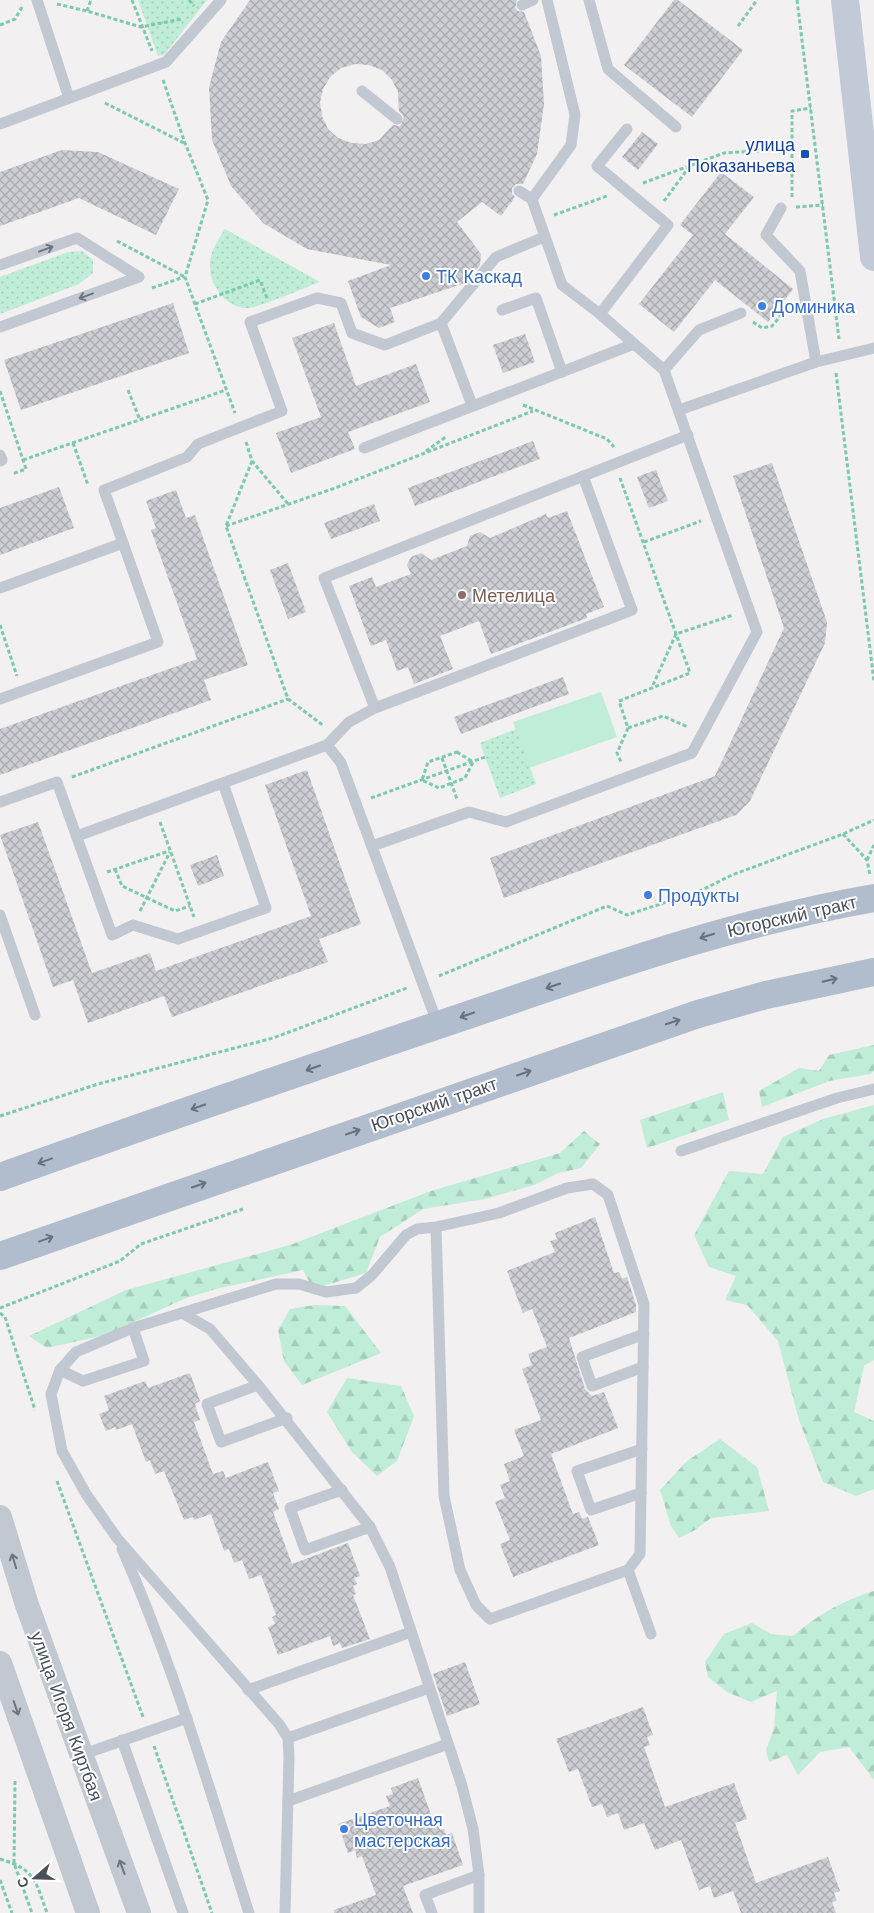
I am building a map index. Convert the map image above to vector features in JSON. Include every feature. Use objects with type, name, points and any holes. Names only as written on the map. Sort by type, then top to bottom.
[{"type":"main road","points":[[845,0],[874,257]]},
{"type":"main road","name":"Югорский тракт","points":[[0,1177],[570,980],[754,922],[874,898]]},
{"type":"main road","name":"Югорский тракт","points":[[0,1256],[680,1020],[766,995],[874,972]]},
{"type":"street","name":"улица Игоря Киртбая","points":[[0,1518],[27,1606],[139,1913]]},
{"type":"street","points":[[0,1662],[88,1913]]},
{"type":"lane","points":[[37,0],[69,98]]},
{"type":"lane","points":[[0,124],[166,62],[221,0]]},
{"type":"lane","points":[[522,5],[533,0]]},
{"type":"lane","points":[[532,199],[571,145],[575,115],[547,0]]},
{"type":"lane","points":[[589,0],[608,69],[676,127]]},
{"type":"lane","points":[[362,91],[397,119]]},
{"type":"lane","points":[[600,314],[668,225],[597,166],[627,129]]},
{"type":"lane","points":[[372,846],[470,812],[506,822],[692,753],[757,632],[664,370],[600,314],[562,285],[544,238],[532,199],[520,191]]},
{"type":"lane","points":[[786,208],[766,234],[800,271],[816,362]]},
{"type":"lane","points":[[0,265],[77,238],[139,277],[0,327]]},
{"type":"lane","points":[[0,699],[158,642],[104,490],[187,457],[198,444],[282,411],[250,322],[317,298],[341,303],[352,333],[385,344],[441,323],[496,256],[544,238]]},
{"type":"lane","points":[[502,310],[536,298],[562,372]]},
{"type":"lane","points":[[664,370],[699,330],[740,313]]},
{"type":"lane","points":[[441,323],[472,405]]},
{"type":"lane","points":[[364,448],[634,344]]},
{"type":"lane","points":[[679,410],[816,362],[874,348]]},
{"type":"lane","points":[[375,708],[324,578],[688,435]]},
{"type":"lane","points":[[0,455],[2,460],[0,461]]},
{"type":"lane","points":[[77,836],[327,745],[348,722],[375,708],[632,610],[583,476]]},
{"type":"lane","points":[[0,588],[123,543]]},
{"type":"lane","points":[[327,745],[341,763],[438,1025]]},
{"type":"lane","points":[[0,802],[57,782],[112,935],[133,925],[178,939],[266,908],[223,783]]},
{"type":"lane","points":[[0,915],[36,1014]]},
{"type":"lane","points":[[681,1151],[837,1098],[874,1089]]},
{"type":"lane","points":[[285,1913],[288,1738],[279,1724],[117,1538],[86,1494],[62,1452],[51,1394],[60,1370],[76,1352],[133,1328],[276,1284],[299,1284],[326,1292],[356,1288],[372,1275],[406,1235],[417,1228],[436,1227],[499,1213],[566,1188],[593,1184],[608,1195],[644,1304],[640,1554],[628,1570],[490,1619],[476,1605],[460,1570],[444,1496],[436,1227]]},
{"type":"lane","points":[[182,1313],[210,1330],[287,1418],[370,1527],[390,1567],[448,1744],[473,1829],[479,1875],[479,1913]]},
{"type":"lane","points":[[60,1370],[83,1381],[144,1361],[133,1328]]},
{"type":"lane","points":[[643,1367],[592,1386],[582,1357],[644,1334]]},
{"type":"lane","points":[[258,1385],[207,1404],[222,1442],[287,1418]]},
{"type":"lane","points":[[641,1493],[591,1510],[577,1471],[642,1449]]},
{"type":"lane","points":[[342,1490],[290,1508],[306,1550],[370,1527]]},
{"type":"lane","points":[[117,1538],[142,1594],[187,1718],[249,1913]]},
{"type":"lane","points":[[628,1570],[651,1634]]},
{"type":"lane","points":[[142,1594],[148,1586],[156,1582]]},
{"type":"lane","points":[[248,1690],[410,1632]]},
{"type":"lane","points":[[288,1738],[429,1688]]},
{"type":"lane","points":[[81,1755],[187,1718]]},
{"type":"lane","points":[[122,1740],[183,1913]]},
{"type":"lane","points":[[288,1801],[448,1744]]},
{"type":"lane","points":[[432,1913],[425,1895],[479,1875]]},
{"type":"path","points":[[0,25],[15,20],[26,0]]},
{"type":"path","points":[[37,0],[87,10],[141,27],[187,18]]},
{"type":"path","points":[[87,10],[91,0]]},
{"type":"path","points":[[132,0],[208,200],[185,277],[252,461],[288,504]]},
{"type":"path","points":[[738,26],[757,0]]},
{"type":"path","points":[[84,93],[185,143]]},
{"type":"path","points":[[810,108],[792,111],[792,149],[786,208],[823,205]]},
{"type":"path","points":[[539,221],[724,153],[792,149]]},
{"type":"path","points":[[655,214],[691,165]]},
{"type":"path","points":[[195,304],[260,280]]},
{"type":"path","points":[[740,313],[762,328],[772,326],[804,290]]},
{"type":"path","points":[[128,390],[140,420]]},
{"type":"path","points":[[23,460],[226,390]]},
{"type":"path","points":[[0,391],[26,469],[8,475]]},
{"type":"path","points":[[226,526],[534,410],[607,439],[625,460]]},
{"type":"path","points":[[252,461],[226,526],[288,699],[336,736]]},
{"type":"path","points":[[620,477],[690,672],[619,701],[628,728],[618,753],[626,778]]},
{"type":"path","points":[[644,542],[716,516]]},
{"type":"path","points":[[653,686],[676,634],[749,610]]},
{"type":"path","points":[[0,626],[22,691]]},
{"type":"path","points":[[57,782],[288,699]]},
{"type":"path","points":[[628,728],[663,716],[703,734]]},
{"type":"path","points":[[422,780],[428,762],[457,752],[473,762]]},
{"type":"path","points":[[356,804],[485,757]]},
{"type":"path","points":[[442,758],[462,814]]},
{"type":"path","points":[[422,780],[439,788],[465,778],[473,762]]},
{"type":"path","points":[[155,808],[199,932]]},
{"type":"path","points":[[0,1116],[98,1084],[273,1038],[423,983],[607,906],[627,915],[700,891],[732,875],[844,834],[874,820]]},
{"type":"path","points":[[844,834],[867,860],[874,846]]},
{"type":"path","points":[[92,877],[170,851]]},
{"type":"path","points":[[133,925],[170,851]]},
{"type":"path","points":[[115,870],[122,886],[146,899],[175,911],[190,906]]},
{"type":"path","points":[[406,980],[408,988]]},
{"type":"path","points":[[0,1308],[120,1261],[141,1244],[242,1209]]},
{"type":"path","points":[[0,1313],[5,1317],[37,1417]]},
{"type":"path","points":[[0,1319],[5,1317]]},
{"type":"path","points":[[55,1472],[212,1913]]},
{"type":"path","points":[[16,1779],[14,1863],[32,1913]]},
{"type":"path","points":[[0,1859],[14,1863],[34,1876],[47,1913]]},
{"type":"path","points":[[0,1880],[12,1913]]},
{"type":"green space","points":[[138,0],[207,0],[164,55],[158,56]]},
{"type":"green space","points":[[225,229],[320,282],[253,307],[248,308],[234,305],[227,301],[217,289],[211,275],[210,262],[212,252]]},
{"type":"green space","points":[[82,251],[93,260],[93,273],[79,284],[0,314],[0,277],[68,252]]},
{"type":"green space","points":[[601,692],[617,737],[529,768],[513,722]]},
{"type":"green space","points":[[516,729],[536,784],[500,798],[480,743]]},
{"type":"green space","points":[[874,1045],[874,1070],[871,1074],[829,1081],[762,1107],[759,1091],[799,1068],[819,1071],[829,1055]]},
{"type":"green space","points":[[723,1092],[729,1120],[647,1148],[640,1120]]},
{"type":"green space","points":[[874,1105],[874,1360],[864,1366],[854,1412],[874,1421],[874,1489],[856,1496],[823,1482],[799,1420],[778,1341],[747,1305],[725,1300],[736,1276],[709,1267],[694,1235],[729,1171],[763,1174],[783,1137],[823,1119]]},
{"type":"green space","points":[[584,1131],[600,1144],[581,1168],[558,1173],[534,1185],[485,1199],[423,1209],[380,1237],[366,1273],[313,1289],[303,1270],[220,1288],[186,1298],[105,1335],[47,1348],[29,1336],[126,1290],[290,1245],[431,1191],[560,1153]]},
{"type":"green space","points":[[315,1305],[345,1306],[381,1353],[302,1385],[284,1361],[278,1330],[290,1309]]},
{"type":"green space","points":[[347,1378],[401,1386],[414,1416],[397,1461],[377,1476],[352,1452],[327,1412]]},
{"type":"green space","points":[[720,1439],[757,1467],[769,1511],[711,1518],[695,1530],[679,1538],[671,1526],[660,1490],[687,1461]]},
{"type":"green space","points":[[874,1591],[874,1780],[849,1747],[820,1752],[798,1775],[787,1755],[769,1762],[766,1750],[774,1728],[777,1691],[751,1702],[727,1692],[708,1677],[705,1662],[724,1634],[752,1623],[771,1634],[793,1636],[811,1621],[831,1609]]},
{"type":"building","points":[[250,0],[517,0],[515,8],[518,11],[524,12],[541,56],[544,104],[537,154],[523,184],[516,184],[512,188],[512,194],[515,197],[501,216],[482,202],[457,222],[481,254],[480,265],[465,283],[390,308],[395,322],[379,328],[361,317],[348,281],[391,265],[307,249],[263,223],[231,186],[212,140],[209,87],[221,42]],"holes":[[[355,64],[369,65],[382,70],[392,80],[398,92],[399,111],[404,117],[400,126],[393,125],[379,140],[366,144],[352,143],[338,138],[328,129],[322,116],[320,102],[323,89],[330,77],[341,68]]]},
{"type":"building","points":[[674,0],[678,0],[743,50],[692,117],[624,65]]},
{"type":"building","points":[[642,132],[658,144],[638,170],[622,157]]},
{"type":"building","points":[[62,150],[98,152],[179,189],[156,235],[79,198],[0,226],[0,172]]},
{"type":"building","points":[[721,172],[754,197],[725,234],[793,289],[768,322],[715,280],[674,332],[639,304],[693,235],[680,225]]},
{"type":"building","points":[[173,303],[189,353],[21,410],[4,360]]},
{"type":"building","points":[[334,323],[356,386],[416,364],[430,402],[348,432],[355,449],[291,473],[276,433],[321,417],[292,338]]},
{"type":"building","points":[[525,334],[535,362],[503,373],[493,345]]},
{"type":"building","points":[[533,441],[540,459],[415,506],[408,488]]},
{"type":"building","points":[[772,463],[827,622],[825,643],[750,801],[736,815],[504,898],[490,858],[715,776],[784,628],[733,476]]},
{"type":"building","points":[[656,470],[668,501],[649,508],[637,477]]},
{"type":"building","points":[[59,487],[74,528],[0,555],[0,508]]},
{"type":"building","points":[[176,490],[186,518],[195,515],[248,665],[204,680],[211,700],[0,775],[0,729],[197,659],[151,530],[156,528],[146,501]]},
{"type":"building","points":[[374,504],[380,521],[331,539],[324,523]]},
{"type":"building","points":[[567,511],[604,607],[586,614],[587,618],[491,654],[479,621],[440,636],[453,669],[414,684],[408,667],[397,671],[386,640],[371,646],[349,586],[372,577],[376,587],[411,574],[407,565],[411,557],[421,553],[431,560],[467,546],[470,536],[480,532],[490,538],[546,514],[548,518]]},
{"type":"building","points":[[288,563],[306,612],[288,619],[270,570]]},
{"type":"building","points":[[563,677],[569,694],[461,734],[454,717]]},
{"type":"building","points":[[307,770],[361,924],[319,939],[328,962],[172,1017],[164,996],[88,1023],[73,980],[53,987],[0,835],[38,822],[92,973],[150,953],[156,971],[311,916],[265,785]]},
{"type":"building","points":[[217,855],[224,876],[198,886],[190,865]]},
{"type":"building","points":[[595,1217],[614,1273],[619,1272],[622,1279],[627,1277],[636,1305],[636,1312],[569,1338],[585,1389],[592,1396],[604,1392],[618,1428],[551,1454],[573,1514],[579,1512],[582,1519],[588,1517],[599,1545],[513,1577],[500,1544],[510,1540],[495,1502],[505,1498],[500,1485],[510,1481],[504,1464],[524,1456],[514,1430],[541,1420],[522,1369],[532,1365],[528,1354],[547,1347],[532,1309],[523,1313],[507,1271],[555,1252],[550,1241],[557,1239],[555,1233]]},
{"type":"building","points":[[190,1373],[200,1401],[195,1404],[200,1420],[194,1422],[213,1474],[223,1471],[226,1478],[268,1462],[279,1491],[273,1493],[279,1509],[273,1512],[292,1564],[348,1543],[360,1576],[354,1578],[357,1584],[353,1586],[356,1594],[353,1595],[370,1639],[342,1648],[340,1643],[333,1646],[330,1636],[278,1655],[268,1627],[275,1624],[272,1617],[276,1615],[261,1575],[249,1579],[242,1560],[234,1563],[229,1549],[224,1551],[211,1514],[194,1520],[193,1517],[184,1520],[164,1471],[155,1474],[150,1460],[146,1462],[132,1424],[116,1430],[115,1427],[106,1431],[99,1414],[109,1410],[104,1396],[145,1381],[148,1388]]},
{"type":"building","points":[[465,1662],[480,1704],[447,1716],[433,1674]]},
{"type":"building","points":[[643,1707],[653,1735],[647,1737],[650,1745],[644,1747],[665,1807],[734,1783],[747,1819],[735,1823],[756,1883],[828,1857],[840,1891],[834,1893],[837,1901],[832,1902],[836,1913],[741,1913],[733,1891],[714,1898],[710,1886],[699,1890],[681,1840],[655,1850],[644,1823],[624,1830],[618,1813],[607,1817],[602,1804],[592,1807],[578,1769],[569,1772],[556,1739]]},
{"type":"building","points":[[418,1778],[434,1823],[437,1822],[440,1830],[444,1829],[446,1835],[452,1833],[463,1865],[403,1886],[413,1913],[334,1913],[334,1910],[376,1895],[362,1856],[357,1858],[355,1850],[348,1853],[338,1824],[390,1806],[386,1796],[393,1794],[391,1788]]},
{"type":"place","name":"улица Показаньева","points":[[805,154]]},
{"type":"place","name":"ТК Каскад","points":[[426,276]]},
{"type":"place","name":"Доминика","points":[[762,306]]},
{"type":"place","name":"Метелица","points":[[462,595]]},
{"type":"place","name":"Продукты","points":[[648,895]]},
{"type":"place","name":"Цветочная мастерская","points":[[344,1829]]}]
